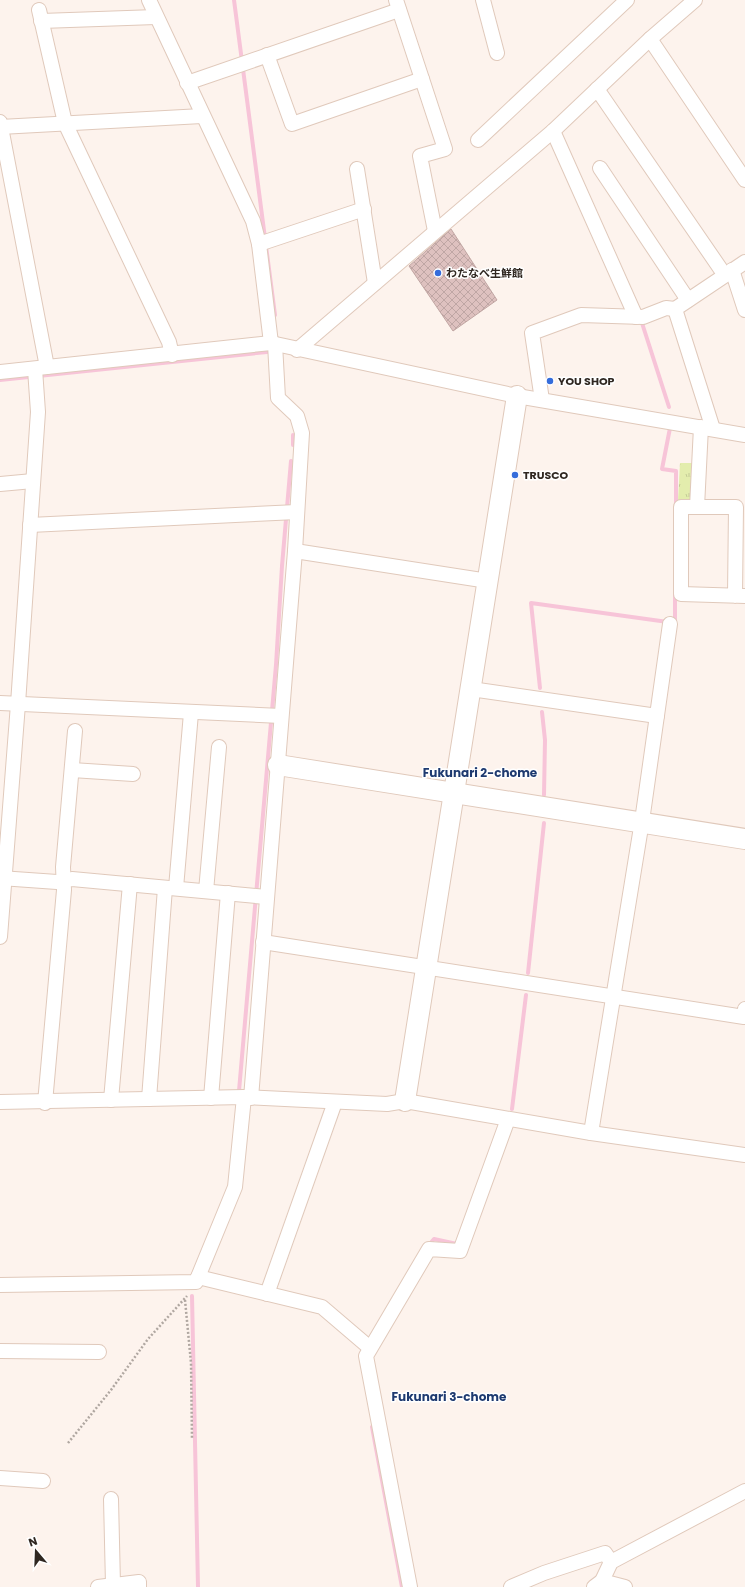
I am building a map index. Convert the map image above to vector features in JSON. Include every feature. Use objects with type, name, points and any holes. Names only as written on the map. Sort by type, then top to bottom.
[{"type":"street","points":[[149,0],[202,116],[264,242],[278,398],[297,416],[302,433],[290,512],[295,551],[274,716],[278,765],[259,897],[264,942],[248,1098],[235,1187],[197,1280]]},
{"type":"street","points":[[483,0],[496,53]]},
{"type":"street","points":[[478,140],[627,0]]},
{"type":"street","points":[[297,350],[553,130],[650,39],[695,0]]},
{"type":"street","points":[[187,83],[268,55],[398,5],[445,149],[420,156],[435,231]]},
{"type":"street","points":[[156,17],[40,15],[65,123],[169,342],[172,355]]},
{"type":"street","points":[[650,39],[745,180]]},
{"type":"street","points":[[268,55],[292,124],[422,79]]},
{"type":"street","points":[[597,89],[728,272],[745,310]]},
{"type":"street","points":[[0,937],[3,878],[18,704],[38,412],[38,373],[0,125],[202,116]]},
{"type":"street","points":[[553,130],[636,317]]},
{"type":"street","points":[[600,168],[688,300]]},
{"type":"street","points":[[358,169],[375,283]]},
{"type":"street","points":[[264,242],[364,209]]},
{"type":"street","points":[[542,400],[532,333],[581,315],[643,317],[666,308],[675,309],[745,262]]},
{"type":"street","points":[[675,309],[707,428],[698,507]]},
{"type":"street","points":[[0,372],[38,373],[273,343],[297,350],[517,396],[745,435]]},
{"type":"street","points":[[405,1101],[517,396]]},
{"type":"street","points":[[0,484],[33,481]]},
{"type":"street","points":[[682,507],[736,507],[740,596],[681,594],[682,507]]},
{"type":"street","points":[[30,525],[290,512]]},
{"type":"street","points":[[295,551],[488,581]]},
{"type":"street","points":[[591,1133],[642,822],[670,624]]},
{"type":"street","points":[[471,690],[657,716]]},
{"type":"street","points":[[0,703],[274,716]]},
{"type":"street","points":[[149,1099],[191,713]]},
{"type":"street","points":[[45,1103],[75,731]]},
{"type":"street","points":[[206,891],[219,747]]},
{"type":"street","points":[[278,765],[745,839]]},
{"type":"street","points":[[72,770],[133,774]]},
{"type":"street","points":[[3,878],[57,882],[72,879],[259,897]]},
{"type":"street","points":[[111,1100],[130,884]]},
{"type":"street","points":[[211,1098],[228,893]]},
{"type":"street","points":[[264,942],[744,1018],[745,1009]]},
{"type":"street","points":[[0,1102],[45,1103],[211,1098],[248,1098],[387,1104],[405,1101],[591,1133],[745,1155]]},
{"type":"street","points":[[266,1294],[335,1102]]},
{"type":"street","points":[[410,1587],[366,1356],[429,1249],[460,1250],[508,1118]]},
{"type":"street","points":[[0,1285],[197,1280],[322,1307],[370,1348]]},
{"type":"street","points":[[0,1351],[100,1352]]},
{"type":"street","points":[[0,1478],[43,1481]]},
{"type":"street","points":[[511,1587],[544,1573],[609,1559],[745,1492]]},
{"type":"street","points":[[111,1499],[113,1585]]},
{"type":"street","points":[[609,1559],[598,1584],[625,1587]]},
{"type":"street","points":[[98,1587],[139,1582],[139,1587]]},
{"type":"path","points":[[68,1443],[111,1390],[148,1338],[185,1299],[197,1280]]},
{"type":"path","points":[[185,1299],[190,1363],[192,1439]]},
{"type":"green space","points":[[680,463],[695,463],[694,502],[678,501]]},
{"type":"building","points":[[451,229],[497,300],[453,331],[409,266]]},
{"type":"waterway","points":[[234,0],[275,315]]},
{"type":"waterway","points":[[642,323],[669,407]]},
{"type":"waterway","points":[[0,380],[267,352]]},
{"type":"waterway","points":[[670,428],[662,469],[676,471],[676,507]]},
{"type":"waterway","points":[[293,435],[293,445]]},
{"type":"waterway","points":[[239,1091],[276,665],[282,566],[291,461]]},
{"type":"waterway","points":[[540,688],[531,603],[675,623],[675,593]]},
{"type":"waterway","points":[[542,712],[545,740],[544,795]]},
{"type":"waterway","points":[[528,973],[544,823]]},
{"type":"waterway","points":[[512,1109],[526,995]]},
{"type":"waterway","points":[[428,1246],[434,1239],[457,1244]]},
{"type":"waterway","points":[[192,1296],[198,1587]]},
{"type":"waterway","points":[[372,1427],[402,1587]]},
{"type":"place","name":"わたなべ生鮮館","points":[[438,273]]},
{"type":"place","name":"YOU SHOP","points":[[550,381]]},
{"type":"place","name":"TRUSCO","points":[[515,475]]},
{"type":"district","name":"Fukunari 2-chome","points":[[480,773]]},
{"type":"district","name":"Fukunari 3-chome","points":[[449,1397]]}]
